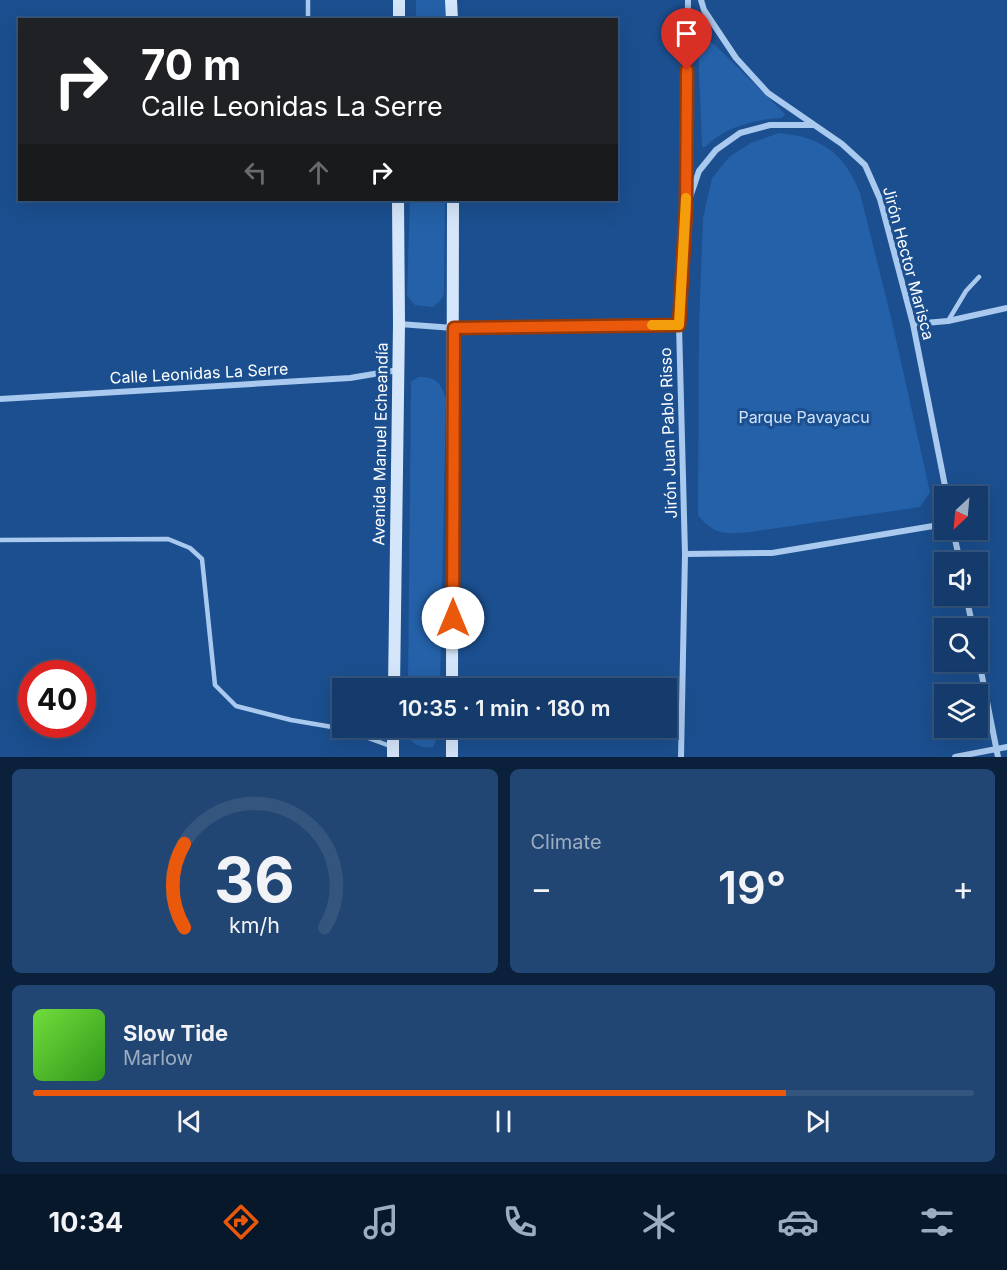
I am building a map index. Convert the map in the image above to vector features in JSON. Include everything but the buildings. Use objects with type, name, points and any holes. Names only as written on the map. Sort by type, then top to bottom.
[{"type":"street","points":[[399,0],[399,18]]},
{"type":"street","points":[[451,0],[452,18]]},
{"type":"street","name":"Jirón Juan Pablo Risso","points":[[681,757],[685,554],[679,325],[686,209],[688,0]]},
{"type":"street","name":"Jirón Hector Marisca","points":[[701,0],[704,10],[736,58],[768,93],[842,144],[865,165],[880,199],[914,324],[945,486]]},
{"type":"street","points":[[686,209],[699,171],[716,150],[740,133],[770,125],[813,125]]},
{"type":"street","name":"Avenida Manuel Echeandía","points":[[394,678],[399,324],[398,201]]},
{"type":"street","points":[[452,678],[453,201]]},
{"type":"street","points":[[914,324],[948,321],[1007,308]]},
{"type":"street","points":[[399,324],[454,328],[679,325]]},
{"type":"street","name":"Calle Leonidas La Serre","points":[[0,399],[350,378],[398,370]]},
{"type":"street","points":[[685,554],[772,553],[934,526]]},
{"type":"street","points":[[981,672],[997,753]]},
{"type":"street","points":[[452,738],[452,757]]},
{"type":"street","points":[[955,757],[997,753],[1007,747]]},
{"type":"lane","points":[[308,0],[308,18]]},
{"type":"lane","points":[[948,321],[966,291],[979,276]]},
{"type":"lane","points":[[0,540],[168,539],[190,548],[202,559],[215,686],[236,706],[291,720],[344,729],[393,752]]},
{"type":"green space","points":[[416,0],[447,0],[447,18],[416,18]]},
{"type":"green space","points":[[704,40],[714,44],[785,114],[782,118],[741,125],[721,134],[702,147],[698,46]]},
{"type":"green space","name":"Parque Pavayacu","points":[[779,133],[808,138],[830,150],[847,167],[860,193],[893,326],[930,492],[920,507],[751,532],[728,533],[710,527],[698,515],[699,325],[703,218],[712,178],[730,156],[751,143]]},
{"type":"green space","points":[[410,201],[445,201],[444,294],[433,307],[415,305],[407,296]]},
{"type":"green space","points":[[418,377],[433,379],[442,388],[446,399],[440,678],[408,678],[411,382]]},
{"type":"green space","points":[[408,738],[438,738],[433,747],[417,745]]},
{"type":"slow traffic","points":[[652,325],[679,325],[686,198]]},
{"type":"route","points":[[453,618],[454,328],[679,325],[686,209],[687,70]]}]
